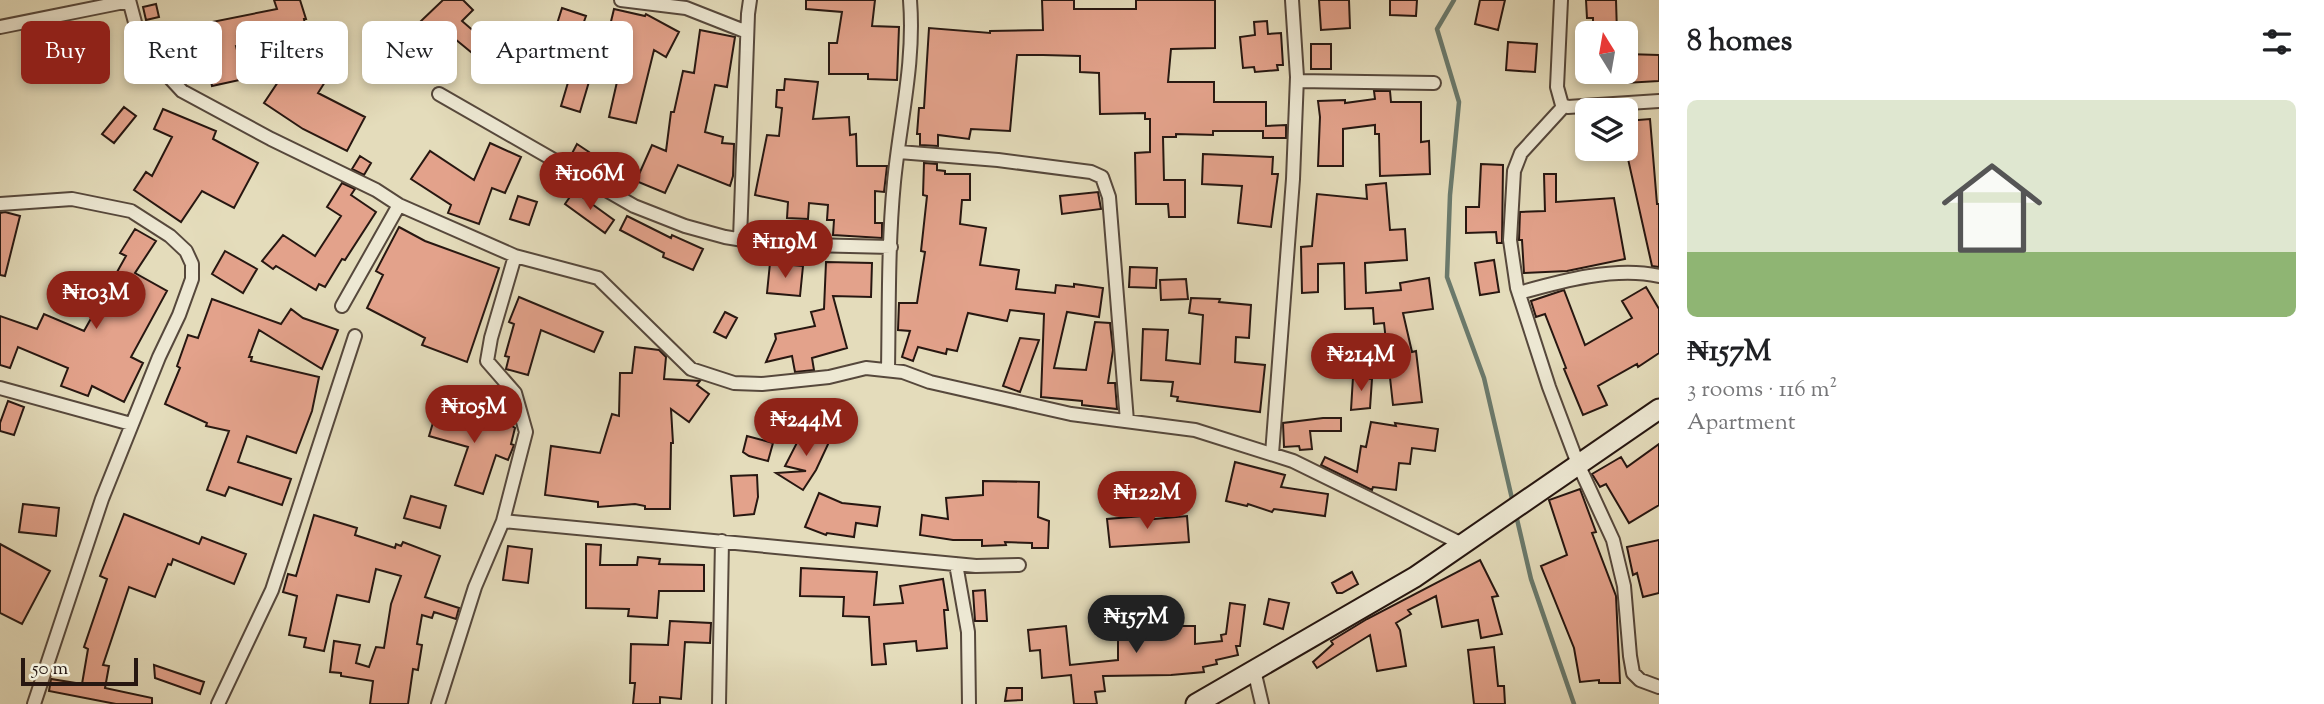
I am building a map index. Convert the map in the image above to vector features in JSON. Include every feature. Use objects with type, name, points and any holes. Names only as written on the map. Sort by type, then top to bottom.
[{"type":"street","points":[[621,0],[686,8],[747,32]]},
{"type":"street","points":[[740,239],[750,0]]},
{"type":"street","points":[[888,370],[894,181],[908,91],[912,31],[910,0]]},
{"type":"street","points":[[1272,454],[1293,179],[1297,81],[1292,0]]},
{"type":"street","points":[[1561,0],[1558,87],[1564,106]]},
{"type":"street","points":[[0,27],[129,1],[140,41],[182,91],[271,139],[376,190],[399,205],[515,256],[598,278],[691,369],[707,376],[734,383],[762,384],[829,377],[866,368],[888,370],[1071,414],[1195,430],[1293,461],[1462,544]]},
{"type":"street","points":[[1297,81],[1434,83]]},
{"type":"street","points":[[439,94],[634,206],[685,226],[768,244],[891,247]]},
{"type":"street","points":[[1659,101],[1564,106],[1521,152],[1514,172],[1510,240],[1519,293],[1549,387],[1578,464],[1613,540],[1621,570],[1633,673],[1640,680],[1659,687]]},
{"type":"street","points":[[899,152],[998,160],[1090,172],[1102,177],[1109,197],[1127,421]]},
{"type":"street","points":[[0,204],[72,198],[131,211],[170,236],[186,251],[192,264],[192,279],[179,315],[102,499],[34,704]]},
{"type":"street","points":[[342,306],[399,205]]},
{"type":"street","points":[[438,704],[475,587],[503,522],[526,432],[515,393],[487,361],[515,256]]},
{"type":"street","points":[[1519,293],[1558,282],[1611,275],[1641,272],[1659,276]]},
{"type":"street","points":[[218,704],[272,590],[355,336]]},
{"type":"street","points":[[0,388],[131,425]]},
{"type":"street","points":[[1196,704],[1415,577],[1659,409]]},
{"type":"street","points":[[503,522],[956,565],[1019,565]]},
{"type":"street","points":[[719,704],[722,541]]},
{"type":"street","points":[[956,565],[968,632],[969,704]]},
{"type":"street","points":[[1254,670],[1262,704]]},
{"type":"building","points":[[274,0],[300,0],[306,19],[236,21],[236,81],[222,84],[222,21],[217,21],[277,9]]},
{"type":"building","points":[[443,0],[463,0],[473,10],[462,21],[471,29],[471,52],[457,41],[457,21],[421,21]]},
{"type":"building","points":[[806,0],[875,0],[872,26],[899,27],[897,80],[868,79],[868,74],[829,74],[829,43],[837,43],[842,12],[806,9]]},
{"type":"building","points":[[1042,0],[1074,0],[1074,9],[1136,9],[1136,0],[1215,0],[1215,48],[1171,49],[1168,82],[1214,82],[1214,102],[1266,102],[1266,126],[1286,125],[1286,138],[1263,138],[1263,131],[1213,131],[1213,135],[1176,134],[1176,137],[1163,137],[1164,180],[1185,180],[1185,217],[1169,217],[1168,204],[1136,204],[1135,153],[1150,152],[1150,119],[1145,119],[1145,113],[1100,114],[1099,73],[1080,72],[1080,56],[1017,55],[1010,131],[971,129],[969,139],[938,135],[938,146],[920,145],[920,134],[917,134],[919,108],[924,108],[929,28],[990,33],[1043,30]]},
{"type":"building","points":[[1319,0],[1349,0],[1350,28],[1321,30]]},
{"type":"building","points":[[1390,0],[1417,0],[1416,16],[1390,15]]},
{"type":"building","points":[[1480,0],[1505,0],[1498,30],[1475,24]]},
{"type":"building","points":[[1586,0],[1616,0],[1617,21],[1593,21],[1593,18],[1587,18]]},
{"type":"building","points":[[156,4],[159,17],[146,20],[143,7]]},
{"type":"building","points":[[562,8],[586,16],[584,21],[558,21]]},
{"type":"building","points":[[614,9],[645,16],[646,14],[679,32],[666,57],[654,50],[636,123],[609,117],[617,84],[633,84],[633,21],[611,21]]},
{"type":"building","points":[[1267,21],[1268,34],[1281,33],[1283,65],[1277,65],[1278,70],[1255,72],[1254,67],[1243,68],[1240,37],[1255,35],[1254,22]]},
{"type":"building","points":[[700,30],[735,37],[727,87],[715,85],[705,132],[723,137],[722,143],[734,144],[733,176],[730,186],[678,165],[665,193],[636,181],[652,145],[666,151],[671,112],[674,112],[683,71],[694,73]]},
{"type":"building","points":[[1508,42],[1537,44],[1535,72],[1506,70]]},
{"type":"building","points":[[1311,44],[1331,44],[1331,69],[1311,69]]},
{"type":"building","points":[[1638,54],[1659,55],[1659,81],[1638,82]]},
{"type":"building","points":[[785,79],[818,82],[813,119],[849,117],[850,135],[856,134],[857,166],[887,166],[884,192],[875,191],[875,223],[882,223],[882,238],[833,235],[834,220],[827,220],[828,205],[809,203],[808,219],[787,218],[788,202],[755,195],[767,135],[779,136],[782,108],[776,107],[777,90],[784,90]]},
{"type":"building","points":[[277,84],[324,84],[318,93],[365,117],[347,151],[303,129],[264,103]]},
{"type":"building","points":[[568,84],[588,84],[580,112],[561,106]]},
{"type":"building","points":[[1374,91],[1390,91],[1391,102],[1421,102],[1421,142],[1429,141],[1430,174],[1380,176],[1379,134],[1375,134],[1375,125],[1343,129],[1343,166],[1318,166],[1318,101],[1345,100],[1345,103],[1375,99]]},
{"type":"building","points":[[124,107],[136,116],[114,143],[102,134]]},
{"type":"building","points":[[163,109],[216,131],[213,139],[258,163],[234,208],[202,191],[181,222],[134,190],[146,172],[152,176],[172,137],[154,129]]},
{"type":"building","points":[[1650,119],[1659,204],[1659,267],[1652,266],[1628,161],[1638,161],[1638,120]]},
{"type":"building","points":[[490,143],[521,157],[505,193],[492,188],[479,224],[448,213],[451,205],[411,179],[430,151],[474,180]]},
{"type":"building","points":[[577,144],[589,152],[581,166],[569,159]]},
{"type":"building","points":[[1203,154],[1273,157],[1272,174],[1278,174],[1271,227],[1238,223],[1242,186],[1202,184]]},
{"type":"building","points":[[360,156],[371,163],[364,175],[352,169]]},
{"type":"building","points":[[614,160],[626,165],[616,186],[605,179]]},
{"type":"building","points":[[924,163],[937,164],[937,170],[945,171],[945,174],[970,174],[970,200],[962,200],[960,224],[986,228],[980,265],[1019,270],[1016,289],[1055,293],[1056,285],[1074,287],[1074,284],[1103,288],[1099,317],[1067,312],[1054,368],[1086,370],[1095,322],[1110,323],[1113,350],[1108,383],[1115,383],[1117,409],[1082,405],[1082,401],[1041,397],[1044,314],[1010,310],[1007,321],[968,313],[957,351],[947,349],[946,354],[918,347],[913,361],[902,357],[910,331],[898,330],[899,303],[917,303],[925,252],[921,251],[927,196],[923,195]]},
{"type":"building","points":[[1481,164],[1503,165],[1502,243],[1497,243],[1496,232],[1466,233],[1466,207],[1479,207]]},
{"type":"building","points":[[1544,174],[1556,174],[1556,202],[1614,198],[1625,259],[1567,271],[1524,273],[1522,240],[1519,240],[1520,212],[1545,211]]},
{"type":"building","points":[[342,183],[355,189],[351,195],[376,212],[325,287],[319,284],[316,290],[276,266],[273,269],[262,261],[283,235],[315,256],[341,216],[327,207]]},
{"type":"building","points":[[1386,183],[1390,230],[1405,229],[1407,260],[1365,263],[1366,293],[1401,290],[1400,283],[1429,278],[1433,309],[1403,313],[1412,352],[1416,351],[1422,402],[1393,405],[1384,323],[1374,324],[1373,308],[1345,309],[1344,263],[1318,264],[1318,292],[1302,293],[1301,247],[1312,246],[1317,194],[1367,199],[1366,185]]},
{"type":"building","points":[[574,191],[614,220],[605,233],[565,204]]},
{"type":"building","points":[[1098,192],[1101,209],[1062,214],[1060,196]]},
{"type":"building","points":[[518,196],[537,202],[529,225],[510,219]]},
{"type":"building","points":[[0,213],[20,216],[5,276],[0,275]]},
{"type":"building","points":[[627,216],[671,238],[672,235],[703,249],[693,270],[663,257],[664,253],[620,230]]},
{"type":"building","points":[[399,227],[425,241],[499,268],[467,362],[422,345],[425,338],[367,308],[383,275],[376,271]]},
{"type":"building","points":[[135,229],[156,241],[135,273],[167,291],[131,357],[143,363],[124,402],[92,386],[88,396],[61,386],[68,368],[18,347],[10,368],[0,365],[0,316],[37,329],[44,314],[84,331],[126,256],[120,253]]},
{"type":"building","points":[[225,251],[257,269],[243,293],[212,274]]},
{"type":"building","points":[[1494,260],[1499,292],[1480,295],[1475,263]]},
{"type":"building","points":[[826,262],[872,263],[871,297],[833,296],[847,348],[812,358],[814,370],[795,372],[792,356],[766,362],[776,339],[775,334],[815,326],[811,312],[824,309]]},
{"type":"building","points":[[770,263],[803,266],[800,296],[767,293]]},
{"type":"building","points":[[1130,267],[1157,268],[1156,288],[1129,287]]},
{"type":"building","points":[[1186,279],[1188,299],[1161,300],[1160,280]]},
{"type":"building","points":[[1646,287],[1659,309],[1659,353],[1638,367],[1637,364],[1598,386],[1607,405],[1583,415],[1545,314],[1536,317],[1531,301],[1564,290],[1585,345],[1632,318],[1622,301]]},
{"type":"building","points":[[519,297],[603,332],[594,352],[541,330],[528,375],[506,369],[509,357],[505,356],[514,324],[509,322]]},
{"type":"building","points":[[1191,298],[1220,299],[1219,302],[1251,305],[1249,338],[1236,337],[1235,362],[1265,365],[1260,412],[1177,401],[1178,397],[1171,396],[1173,382],[1141,380],[1143,329],[1168,330],[1166,360],[1200,364],[1203,315],[1189,313]]},
{"type":"building","points":[[212,299],[281,324],[291,309],[303,318],[338,330],[322,369],[259,330],[249,357],[252,357],[251,361],[319,377],[312,411],[296,453],[247,436],[238,462],[291,479],[282,505],[229,487],[225,496],[207,490],[229,431],[206,426],[207,423],[165,404],[180,368],[177,366],[188,335],[198,338]]},
{"type":"building","points":[[725,312],[737,318],[726,338],[714,332]]},
{"type":"building","points":[[1020,338],[1039,340],[1020,392],[1003,386]]},
{"type":"building","points":[[635,347],[659,350],[666,357],[664,379],[700,381],[697,385],[709,394],[689,422],[671,409],[673,443],[670,509],[645,509],[645,506],[635,504],[598,507],[598,502],[545,495],[551,446],[600,453],[612,414],[619,416],[620,373],[632,373]]},
{"type":"building","points":[[1353,377],[1372,379],[1370,408],[1351,410]]},
{"type":"building","points":[[8,401],[24,407],[14,435],[0,431]]},
{"type":"building","points":[[438,406],[502,425],[509,424],[515,428],[511,444],[514,445],[508,460],[496,455],[483,494],[455,485],[468,447],[429,436]]},
{"type":"building","points":[[1341,418],[1341,431],[1310,431],[1312,449],[1284,447],[1283,423]]},
{"type":"building","points":[[1371,422],[1438,429],[1435,451],[1412,448],[1410,464],[1399,463],[1396,490],[1373,487],[1372,490],[1321,465],[1325,457],[1357,472],[1361,446],[1366,447]]},
{"type":"building","points":[[805,427],[830,440],[803,490],[776,473],[806,471],[785,466]]},
{"type":"building","points":[[747,436],[773,443],[768,461],[743,452]]},
{"type":"building","points":[[1659,444],[1659,505],[1629,523],[1606,484],[1600,487],[1592,474],[1621,457],[1627,467]]},
{"type":"building","points":[[1235,462],[1285,475],[1281,487],[1328,494],[1325,516],[1274,509],[1272,512],[1248,504],[1247,506],[1226,501]]},
{"type":"building","points":[[757,475],[758,497],[754,514],[734,516],[731,476]]},
{"type":"building","points":[[983,481],[1039,482],[1038,517],[1049,521],[1048,548],[1032,548],[1032,543],[1005,542],[1006,545],[982,546],[982,540],[953,540],[920,535],[922,515],[948,519],[946,498],[983,495]]},
{"type":"building","points":[[1580,489],[1596,532],[1592,533],[1616,596],[1620,683],[1599,683],[1599,680],[1580,682],[1574,648],[1541,566],[1567,555],[1549,500]]},
{"type":"building","points":[[819,493],[842,503],[880,507],[877,526],[856,523],[854,537],[826,535],[805,527]]},
{"type":"building","points":[[411,496],[446,506],[440,528],[404,518]]},
{"type":"building","points":[[23,504],[59,508],[56,536],[19,532]]},
{"type":"building","points":[[124,514],[199,544],[202,537],[246,554],[234,584],[173,559],[171,565],[168,564],[155,597],[129,587],[103,665],[109,666],[105,688],[152,698],[152,704],[116,704],[49,691],[51,679],[82,684],[88,649],[84,647],[107,579],[100,576]]},
{"type":"building","points":[[314,515],[357,528],[355,535],[395,548],[396,544],[401,546],[403,542],[440,556],[425,597],[459,608],[456,619],[434,612],[432,618],[422,615],[417,644],[422,645],[418,670],[413,669],[408,704],[370,704],[373,681],[330,672],[334,641],[360,645],[356,663],[369,667],[376,647],[384,648],[391,604],[401,576],[376,569],[369,602],[337,595],[324,651],[304,647],[306,638],[289,635],[297,596],[283,592],[288,574],[296,576]]},
{"type":"building","points":[[1143,516],[1144,520],[1187,516],[1189,542],[1110,547],[1107,519]]},
{"type":"building","points":[[1659,540],[1659,593],[1643,597],[1637,573],[1633,575],[1627,547]]},
{"type":"building","points":[[0,544],[50,571],[22,624],[0,613]]},
{"type":"building","points":[[586,544],[601,545],[600,565],[637,565],[638,557],[660,559],[659,564],[704,565],[704,591],[659,591],[657,618],[628,616],[629,609],[586,608]]},
{"type":"building","points":[[508,546],[532,549],[528,583],[503,580]]},
{"type":"building","points":[[1480,560],[1498,596],[1492,597],[1502,634],[1481,638],[1478,620],[1442,627],[1436,596],[1408,610],[1411,614],[1396,623],[1400,630],[1406,666],[1377,671],[1370,635],[1317,668],[1313,662],[1333,644],[1331,641],[1367,619]]},
{"type":"building","points":[[801,568],[877,572],[874,605],[903,603],[900,586],[943,579],[948,610],[944,610],[947,648],[917,651],[916,641],[884,644],[886,664],[872,665],[869,617],[843,616],[844,597],[800,596]]},
{"type":"building","points":[[1352,572],[1358,584],[1337,593],[1332,583]]},
{"type":"building","points":[[985,590],[987,621],[975,621],[973,591]]},
{"type":"building","points":[[1269,599],[1289,603],[1283,629],[1264,624]]},
{"type":"building","points":[[1230,603],[1245,605],[1240,646],[1236,646],[1238,655],[1216,660],[1217,664],[1203,667],[1204,672],[1103,676],[1105,691],[1095,692],[1097,704],[1074,704],[1071,675],[1042,678],[1040,650],[1030,651],[1028,630],[1066,626],[1070,665],[1118,660],[1118,633],[1168,633],[1168,626],[1195,626],[1195,644],[1222,641],[1221,635],[1226,634]]},
{"type":"building","points":[[670,621],[711,623],[710,643],[685,642],[681,699],[660,697],[660,704],[633,704],[635,683],[630,683],[631,644],[668,645]]},
{"type":"building","points":[[1494,647],[1498,686],[1504,686],[1505,704],[1474,704],[1468,650]]},
{"type":"building","points":[[154,665],[204,682],[200,694],[155,678]]},
{"type":"building","points":[[1007,688],[1022,688],[1022,700],[1005,701]]},
{"type":"waterway","points":[[1454,0],[1437,29],[1459,102],[1450,195],[1447,277],[1484,378],[1513,503]]},
{"type":"waterway","points":[[1516,515],[1531,579],[1574,704]]}]
